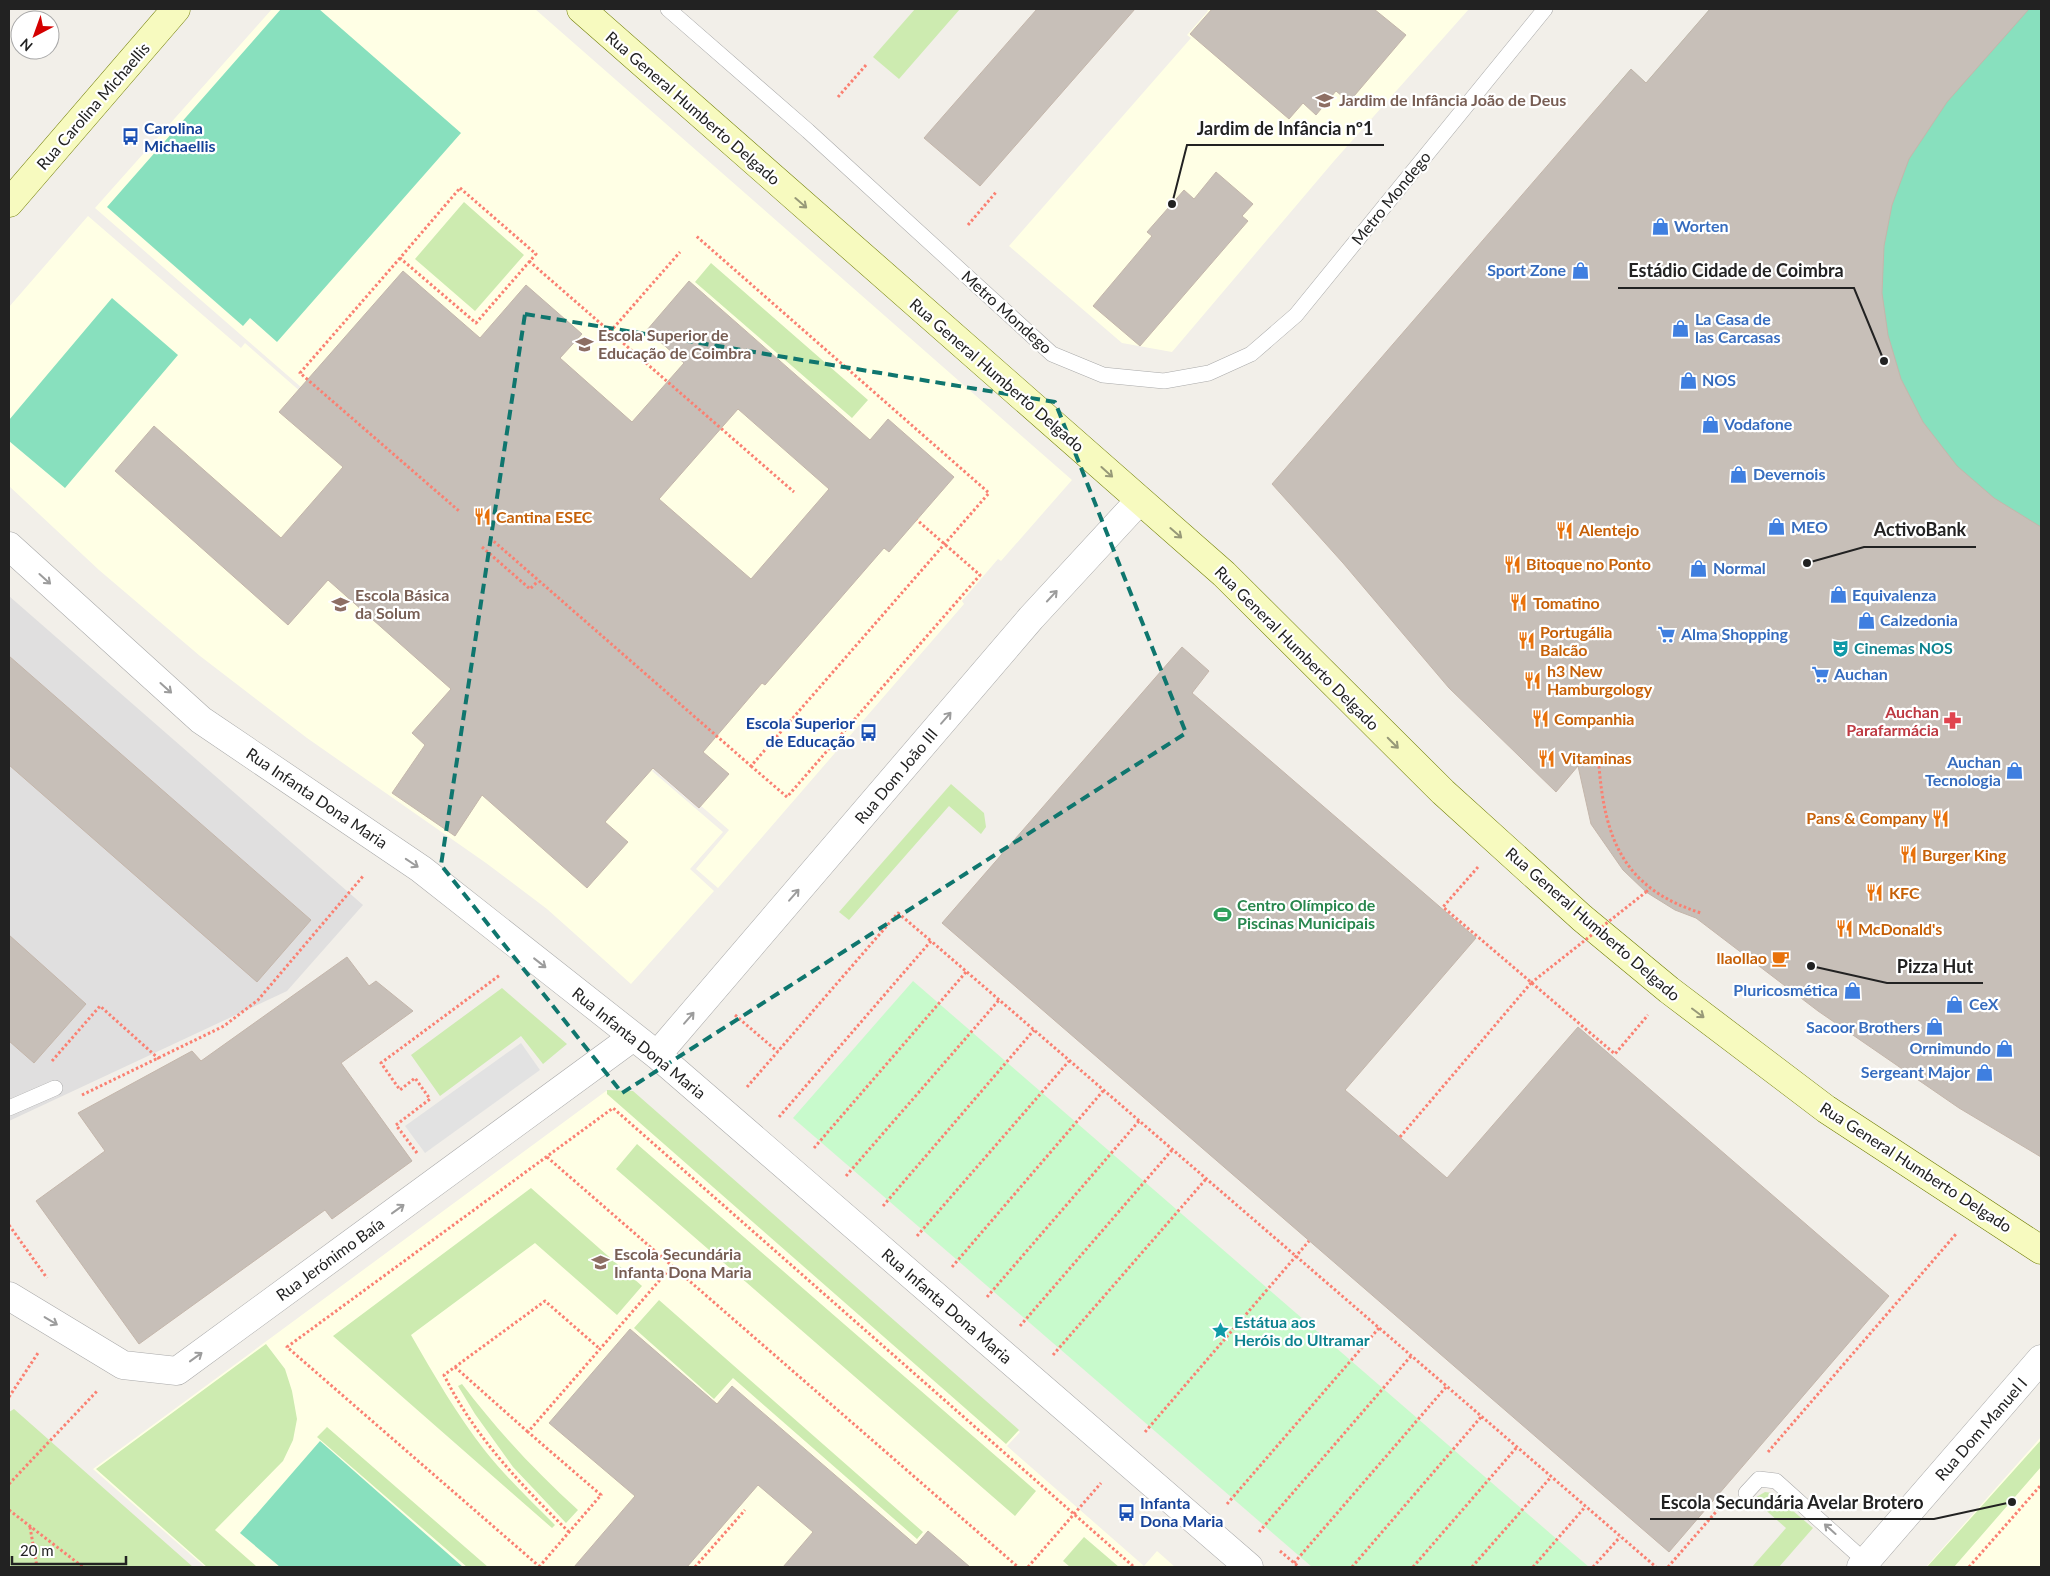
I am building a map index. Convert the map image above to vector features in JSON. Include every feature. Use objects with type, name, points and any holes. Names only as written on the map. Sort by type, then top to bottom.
[{"type":"main road","name":"Rua Carolina Michaellis","points":[[9,203],[176,9]]},
{"type":"main road","name":"Rua General Humberto Delgado","points":[[580,9],[1224,574],[1443,792],[1582,918],[1669,990],[1826,1110],[2041,1250]]},
{"type":"street","name":"Rua Dom João III","points":[[657,1056],[1031,618],[1139,501]]},
{"type":"street","name":"Rua Infanta Dona Maria","points":[[9,546],[201,720],[421,869],[657,1056],[1249,1567]]},
{"type":"street","name":"Rua Jerónimo Baía","points":[[9,1296],[123,1365],[177,1370],[633,1037]]},
{"type":"street","name":"Rua Dom Manuel I","points":[[1864,1564],[2041,1359]]},
{"type":"lane","name":"Metro Mondego","points":[[668,9],[815,138],[1052,354],[1103,375],[1164,381],[1209,373],[1251,354],[1296,314],[1545,9]]},
{"type":"lane","points":[[9,1108],[55,1088]]},
{"type":"lane","points":[[1746,1493],[1758,1479],[1776,1480],[1864,1564]]},
{"type":"path","points":[[838,97],[866,65]]},
{"type":"path","points":[[400,258],[476,323],[536,254],[460,188],[300,373],[458,511]]},
{"type":"path","points":[[968,225],[997,191]]},
{"type":"path","points":[[696,234],[989,492],[751,766]]},
{"type":"path","points":[[610,332],[680,252]]},
{"type":"path","points":[[530,261],[794,492]]},
{"type":"path","points":[[490,538],[787,797],[980,575],[917,520]]},
{"type":"path","points":[[482,547],[530,589],[538,581]]},
{"type":"path","points":[[1599,766],[1601,797],[1614,844],[1628,866],[1650,888],[1678,906],[1701,913]]},
{"type":"path","points":[[1499,843],[1443,907],[1615,1054],[1669,990]]},
{"type":"path","points":[[81,1096],[224,1026],[258,1000],[364,875]]},
{"type":"path","points":[[1400,1137],[1531,983],[1650,888]]},
{"type":"path","points":[[746,1089],[898,913],[1654,1567]]},
{"type":"path","points":[[786,1124],[778,1118],[931,942]]},
{"type":"path","points":[[814,1148],[966,972]]},
{"type":"path","points":[[438,1180],[396,1125],[430,1099],[415,1078],[400,1090],[380,1064],[503,973]]},
{"type":"path","points":[[846,1176],[999,1000]]},
{"type":"path","points":[[46,1068],[100,1006],[159,1059]]},
{"type":"path","points":[[729,1009],[778,1052]]},
{"type":"path","points":[[882,1207],[1034,1030]]},
{"type":"path","points":[[916,1237],[1069,1061]]},
{"type":"path","points":[[951,1267],[1103,1091]]},
{"type":"path","points":[[455,1366],[601,1495],[539,1567],[288,1347],[613,1108],[1134,1567]]},
{"type":"path","points":[[986,1298],[1139,1122]]},
{"type":"path","points":[[807,1142],[820,1154]]},
{"type":"path","points":[[1020,1326],[1172,1150]]},
{"type":"path","points":[[547,1157],[1018,1567]]},
{"type":"path","points":[[840,1171],[853,1182]]},
{"type":"path","points":[[1053,1355],[1206,1179]]},
{"type":"path","points":[[875,1201],[889,1213]]},
{"type":"path","points":[[1834,1375],[1978,1209]]},
{"type":"path","points":[[910,1231],[924,1243]]},
{"type":"path","points":[[1151,1440],[1144,1433],[1309,1241]]},
{"type":"path","points":[[944,1261],[958,1273]]},
{"type":"path","points":[[528,1432],[672,1266]]},
{"type":"path","points":[[980,1292],[993,1303]]},
{"type":"path","points":[[569,1532],[509,1470],[479,1433],[454,1396],[444,1375],[545,1301],[600,1349]]},
{"type":"path","points":[[1013,1321],[1026,1332]]},
{"type":"path","points":[[9,1396],[56,1324]]},
{"type":"path","points":[[1233,1510],[1226,1504],[1378,1328]]},
{"type":"path","points":[[1046,1350],[1060,1361]]},
{"type":"path","points":[[1259,1532],[1411,1356]]},
{"type":"path","points":[[9,1484],[101,1387]]},
{"type":"path","points":[[1294,1563],[1446,1387]]},
{"type":"path","points":[[1352,1567],[1481,1417]]},
{"type":"path","points":[[1413,1567],[1517,1447]]},
{"type":"path","points":[[1472,1567],[1551,1477]]},
{"type":"path","points":[[1969,1567],[2041,1485]]},
{"type":"path","points":[[1028,1567],[1080,1506]]},
{"type":"path","points":[[1534,1567],[1586,1507]]},
{"type":"path","points":[[9,1510],[83,1567]]},
{"type":"path","points":[[695,1567],[746,1510]]},
{"type":"path","points":[[30,1527],[37,1567]]},
{"type":"path","points":[[1252,1527],[1266,1539]]},
{"type":"path","points":[[1593,1567],[1620,1537]]},
{"type":"path","points":[[1273,1545],[1299,1567]]},
{"type":"highlighted area","points":[[525,314],[1055,402],[1186,733],[622,1093],[441,865]]},
{"type":"shaded area","name":"Escola Superior de Educação de Coimbra","points":[[272,9],[535,9],[1072,480],[1001,561],[998,559],[962,601],[964,604],[718,888],[696,869],[729,830],[658,769],[592,640],[95,208]]},
{"type":"shaded area","points":[[1206,9],[1469,9],[1334,161],[1172,352],[1122,343],[1009,246],[1191,38],[1187,35],[1208,11]]},
{"type":"shaded area","name":"Escola Básica da Solum","points":[[88,216],[241,348],[245,343],[582,638],[667,753],[652,771],[723,832],[690,869],[714,891],[631,984],[547,909],[486,863],[307,738],[200,656],[99,570],[9,486],[9,307]]},
{"type":"shaded area","points":[[9,596],[363,905],[287,991],[9,1121]]},
{"type":"shaded area","points":[[521,1043],[540,1070],[425,1153],[405,1126]]},
{"type":"shaded area","name":"Escola Secundária Infanta Dona Maria","points":[[606,1091],[632,1093],[1020,1432],[1007,1446],[1144,1566],[1157,1551],[1175,1567],[205,1567],[93,1469]]},
{"type":"shaded area","points":[[2041,1437],[2041,1567],[1926,1567]]},
{"type":"green space","points":[[281,9],[319,9],[461,133],[277,342],[250,318],[243,326],[107,207]]},
{"type":"green space","points":[[915,9],[960,9],[899,79],[873,57]]},
{"type":"green space","points":[[1710,9],[2041,9],[2041,690],[2020,682],[1718,189],[1609,94],[1631,69],[1646,83]]},
{"type":"green space","points":[[464,202],[524,255],[475,311],[415,259]]},
{"type":"green space","points":[[711,263],[868,400],[852,418],[695,282]]},
{"type":"green space","points":[[112,298],[178,355],[65,488],[9,441],[9,420]]},
{"type":"green space","points":[[951,784],[984,813],[986,827],[981,834],[949,806],[849,920],[839,912]]},
{"type":"green space","points":[[913,981],[1589,1567],[1312,1567],[793,1118]]},
{"type":"green space","points":[[502,988],[567,1044],[543,1064],[521,1036],[440,1096],[411,1055]]},
{"type":"green space","points":[[607,1090],[633,1091],[1019,1430],[1006,1444],[607,1094]]},
{"type":"green space","points":[[637,1144],[1036,1491],[1015,1516],[616,1169]]},
{"type":"green space","points":[[531,1188],[642,1286],[617,1315],[535,1243],[411,1335],[446,1395],[475,1438],[502,1471],[555,1525],[552,1528],[333,1336]]},
{"type":"green space","points":[[659,1300],[923,1532],[917,1539],[733,1378],[714,1399],[634,1328]]},
{"type":"green space","points":[[266,1344],[285,1369],[292,1391],[297,1419],[293,1440],[283,1461],[215,1530],[257,1567],[207,1567],[96,1469]]},
{"type":"green space","points":[[462,1384],[517,1450],[578,1510],[566,1523],[513,1467],[475,1414],[458,1386]]},
{"type":"green space","points":[[14,1409],[193,1567],[9,1567],[9,1412]]},
{"type":"green space","points":[[327,1427],[488,1567],[467,1567],[317,1437]]},
{"type":"green space","points":[[2041,1440],[2041,1467],[1954,1567],[1927,1567]]},
{"type":"green space","points":[[320,1441],[463,1567],[280,1567],[240,1533]]},
{"type":"green space","points":[[1765,1492],[1772,1493],[1813,1528],[1779,1567],[1752,1567],[1786,1528],[1753,1499]]},
{"type":"green space","points":[[1084,1537],[1119,1567],[1070,1567],[1063,1561]]},
{"type":"building","points":[[1037,9],[1135,9],[980,186],[924,138]]},
{"type":"building","name":"Jardim de Infância João de Deus","points":[[1212,9],[1374,9],[1406,35],[1349,102],[1336,91],[1316,115],[1303,103],[1289,119],[1190,34]]},
{"type":"building","name":"Alma Shopping","points":[[1710,9],[2029,9],[1947,102],[1909,159],[1892,205],[1884,246],[1882,293],[1888,335],[1901,379],[1923,422],[1957,466],[1994,498],[2041,527],[2041,1157],[1959,1108],[1818,1011],[1696,918],[1675,910],[1646,892],[1623,870],[1591,824],[1578,766],[1556,792],[1449,688],[1343,563],[1272,484],[1631,69],[1646,83]]},
{"type":"building","points":[[1216,172],[1253,204],[1242,216],[1248,221],[1140,346],[1093,306],[1152,236],[1147,232],[1184,190],[1194,199]]},
{"type":"building","points":[[403,271],[480,338],[526,285],[582,334],[560,358],[632,422],[684,363],[647,330],[689,281],[870,440],[888,419],[954,477],[889,552],[884,548],[765,685],[762,683],[703,752],[729,774],[699,808],[653,768],[605,822],[628,842],[587,888],[482,795],[455,836],[392,793],[425,745],[412,733],[451,689],[328,580],[288,625],[115,471],[154,426],[281,538],[343,467],[279,412]],"holes":[[[738,409],[829,489],[751,579],[659,499]]]},
{"type":"building","points":[[1182,647],[1209,671],[1192,693],[1476,938],[1345,1090],[1447,1178],[1578,1027],[1889,1296],[1669,1552],[942,923]]},
{"type":"building","points":[[9,656],[311,920],[257,982],[9,765]]},
{"type":"building","points":[[9,935],[86,1004],[34,1063],[9,1041]]},
{"type":"building","points":[[347,957],[369,986],[376,981],[413,1011],[341,1063],[412,1161],[332,1219],[325,1210],[139,1344],[36,1201],[105,1151],[78,1113],[192,1051],[201,1061]]},
{"type":"building","points":[[630,1329],[717,1404],[732,1386],[916,1545],[928,1531],[970,1567],[783,1567],[813,1532],[758,1485],[687,1567],[574,1567],[635,1496],[549,1423]]},
{"type":"place","name":"Jardim de Infância João de Deus","points":[[1325,100]]},
{"type":"place","name":"Carolina Michaellis","points":[[130,137]]},
{"type":"place","name":"Jardim de Infância nº1","points":[[1172,204]]},
{"type":"place","name":"Worten","points":[[1660,226]]},
{"type":"place","name":"Sport Zone","points":[[1580,270]]},
{"type":"place","name":"La Casa de las Carcasas","points":[[1681,328]]},
{"type":"place","name":"Escola Superior de Educação de Coimbra","points":[[584,344]]},
{"type":"place","name":"Estádio Cidade de Coimbra","points":[[1884,361]]},
{"type":"place","name":"NOS","points":[[1688,380]]},
{"type":"place","name":"Vodafone","points":[[1710,424]]},
{"type":"place","name":"Devernois","points":[[1739,474]]},
{"type":"place","name":"Cantina ESEC","points":[[482,517]]},
{"type":"place","name":"MEO","points":[[1777,527]]},
{"type":"place","name":"Alentejo","points":[[1565,530]]},
{"type":"place","name":"ActivoBank","points":[[1807,563]]},
{"type":"place","name":"Bitoque no Ponto","points":[[1512,564]]},
{"type":"place","name":"Normal","points":[[1699,568]]},
{"type":"place","name":"Equivalenza","points":[[1838,595]]},
{"type":"place","name":"Tomatino","points":[[1519,603]]},
{"type":"place","name":"Escola Básica da Solum","points":[[341,604]]},
{"type":"place","name":"Calzedonia","points":[[1866,620]]},
{"type":"place","name":"Alma Shopping","points":[[1667,634]]},
{"type":"place","name":"Portugália Balcão","points":[[1526,641]]},
{"type":"place","name":"Cinemas NOS","points":[[1840,648]]},
{"type":"place","name":"Auchan","points":[[1820,674]]},
{"type":"place","name":"h3 New Hamburgology","points":[[1533,680]]},
{"type":"place","name":"Companhia","points":[[1540,719]]},
{"type":"place","name":"Auchan Parafarmácia","points":[[1953,721]]},
{"type":"place","name":"Escola Superior de Educação","points":[[869,732]]},
{"type":"place","name":"Vitaminas","points":[[1547,758]]},
{"type":"place","name":"Auchan Tecnologia","points":[[2015,771]]},
{"type":"place","name":"Pans & Company","points":[[1941,818]]},
{"type":"place","name":"Burger King","points":[[1908,855]]},
{"type":"place","name":"KFC","points":[[1875,893]]},
{"type":"place","name":"Centro Olímpico de Piscinas Municipais","points":[[1223,914]]},
{"type":"place","name":"McDonald's","points":[[1844,929]]},
{"type":"place","name":"llaollao","points":[[1781,958]]},
{"type":"place","name":"Pizza Hut","points":[[1811,966]]},
{"type":"place","name":"Pluricosmética","points":[[1852,990]]},
{"type":"place","name":"CeX","points":[[1955,1004]]},
{"type":"place","name":"Sacoor Brothers","points":[[1934,1027]]},
{"type":"place","name":"Ornimundo","points":[[2005,1048]]},
{"type":"place","name":"Sergeant Major","points":[[1984,1072]]},
{"type":"place","name":"Escola Secundária Infanta Dona Maria","points":[[600,1263]]},
{"type":"place","name":"Estátua aos Heróis do Ultramar","points":[[1220,1331]]},
{"type":"place","name":"Escola Secundária Avelar Brotero","points":[[2012,1502]]},
{"type":"place","name":"Infanta Dona Maria","points":[[1126,1512]]}]
